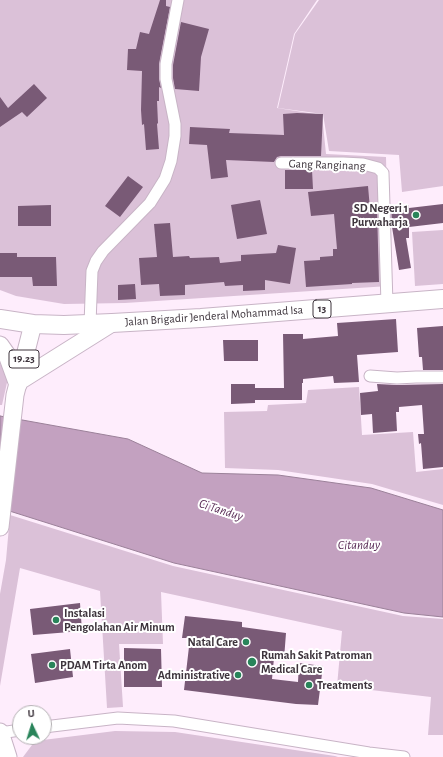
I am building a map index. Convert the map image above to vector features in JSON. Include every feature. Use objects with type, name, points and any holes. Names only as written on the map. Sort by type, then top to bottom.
[{"type":"highway","name":"Jalan Brigadir Jenderal Mohammad Isa","points":[[33,324],[112,324],[443,299]]},
{"type":"highway","name":"13","points":[[0,319],[33,324]]},
{"type":"main road","name":"19.23","points":[[0,527],[17,387],[33,324]]},
{"type":"main road","points":[[0,345],[7,356],[17,387],[112,324]]},
{"type":"main road","points":[[0,732],[8,757]]},
{"type":"street","points":[[90,324],[92,270],[96,261],[103,251],[150,203],[165,179],[171,161],[175,136],[175,124],[166,79],[166,64],[178,0]]},
{"type":"street","name":"Gang Ranginang","points":[[281,163],[363,164],[378,168],[383,173],[387,304]]},
{"type":"street","points":[[370,376],[397,378],[443,378]]},
{"type":"street","points":[[52,726],[118,718],[174,721],[369,755],[404,757]]},
{"type":"street","points":[[0,732],[12,731]]},
{"type":"shaded area","points":[[0,0],[317,0],[294,34],[277,108],[322,115],[326,154],[386,157],[389,286],[125,303],[64,304],[16,296],[0,290]]},
{"type":"shaded area","points":[[319,0],[443,0],[443,186],[402,192],[399,155],[329,151],[323,114],[278,108],[295,34]]},
{"type":"shaded area","points":[[443,230],[443,284],[415,286],[412,232]]},
{"type":"shaded area","points":[[0,363],[8,378],[2,405],[0,405]]},
{"type":"shaded area","points":[[359,387],[362,435],[413,432],[416,472],[443,469],[443,505],[372,484],[278,470],[225,468],[224,412],[267,411],[268,405],[306,403],[308,390]]},
{"type":"shaded area","points":[[10,515],[173,566],[403,616],[443,619],[443,735],[428,735],[431,697],[337,686],[342,631],[161,592],[163,644],[119,644],[123,707],[107,708],[100,591],[20,568],[0,686],[0,594],[6,560]]},
{"type":"shaded area","points":[[115,731],[175,732],[338,757],[23,757],[32,745],[52,745],[52,739]]},
{"type":"water","name":"Citanduy","points":[[0,416],[128,439],[202,473],[278,475],[371,488],[443,510],[443,617],[404,613],[174,563],[0,508]]},
{"type":"building","points":[[160,0],[166,0],[166,6],[170,7],[159,64],[159,79],[161,88],[159,87],[159,101],[157,101],[157,124],[159,149],[146,150],[144,124],[142,125],[141,110],[142,71],[127,70],[128,49],[136,49],[140,32],[149,34]]},
{"type":"building","points":[[181,22],[209,29],[201,57],[199,91],[175,89],[173,65]]},
{"type":"building","points":[[34,84],[47,98],[27,117],[22,112],[0,127],[0,97],[8,108]]},
{"type":"building","points":[[283,114],[323,114],[321,156],[281,156],[277,157],[274,162],[226,160],[228,177],[211,179],[207,145],[189,144],[190,127],[230,129],[229,133],[284,135]]},
{"type":"building","points":[[285,170],[312,170],[313,189],[285,189]]},
{"type":"building","points":[[128,176],[143,187],[120,217],[105,206]]},
{"type":"building","points":[[368,186],[370,209],[377,208],[379,282],[306,287],[304,261],[320,260],[320,257],[333,256],[333,249],[337,249],[334,214],[311,216],[308,192]]},
{"type":"building","points":[[260,200],[267,234],[237,239],[231,205]]},
{"type":"building","name":"SD Negeri 1 Purwaharja","points":[[443,204],[443,223],[409,227],[409,238],[406,238],[411,268],[399,270],[392,227],[391,205],[409,205],[409,208]]},
{"type":"building","points":[[51,205],[51,226],[18,226],[18,206]]},
{"type":"building","points":[[170,223],[173,257],[219,257],[220,263],[241,261],[241,255],[276,253],[278,245],[296,248],[290,284],[265,280],[265,290],[243,291],[243,285],[225,286],[224,282],[185,285],[185,295],[160,296],[159,284],[141,285],[139,258],[157,257],[154,224]]},
{"type":"building","points":[[0,253],[17,253],[17,257],[56,257],[57,286],[33,286],[32,277],[0,277]]},
{"type":"building","points":[[135,284],[136,299],[118,300],[118,285]]},
{"type":"building","points":[[396,319],[398,352],[357,355],[359,382],[334,383],[333,376],[303,379],[302,400],[255,400],[255,403],[231,404],[231,384],[255,384],[255,388],[284,388],[283,334],[303,334],[303,339],[338,336],[337,323]]},
{"type":"building","points":[[443,326],[443,370],[423,370],[422,357],[419,357],[417,328]]},
{"type":"building","points":[[223,340],[258,340],[258,361],[224,361]]},
{"type":"building","points":[[377,384],[443,384],[443,467],[423,469],[421,443],[419,444],[418,434],[424,434],[422,405],[399,407],[399,412],[396,412],[397,431],[373,433],[372,414],[361,415],[360,393],[378,391]]},
{"type":"building","name":"Instalasi Pengolahan Air Minum","points":[[80,603],[82,631],[33,635],[30,609]]},
{"type":"building","points":[[185,616],[242,622],[242,627],[286,633],[284,659],[274,658],[272,679],[298,682],[299,663],[323,666],[318,705],[296,704],[184,690],[190,638],[182,638]]},
{"type":"building","points":[[124,648],[161,649],[162,687],[124,687]]},
{"type":"building","name":"PDAM Tirta Anom","points":[[70,649],[73,677],[35,683],[31,654]]},
{"type":"place","name":"SD Negeri 1 Purwaharja","points":[[416,215]]},
{"type":"place","name":"Instalasi Pengolahan Air Minum","points":[[56,620]]},
{"type":"place","name":"Natal Care","points":[[246,642]]},
{"type":"place","name":"Rumah Sakit Patroman Medical Care","points":[[252,662]]},
{"type":"place","name":"PDAM Tirta Anom","points":[[52,665]]},
{"type":"place","name":"Administrative","points":[[238,675]]},
{"type":"place","name":"Treatments","points":[[309,685]]},
{"type":"water label","name":"Ci Tanduy","points":[[221,510]]}]
